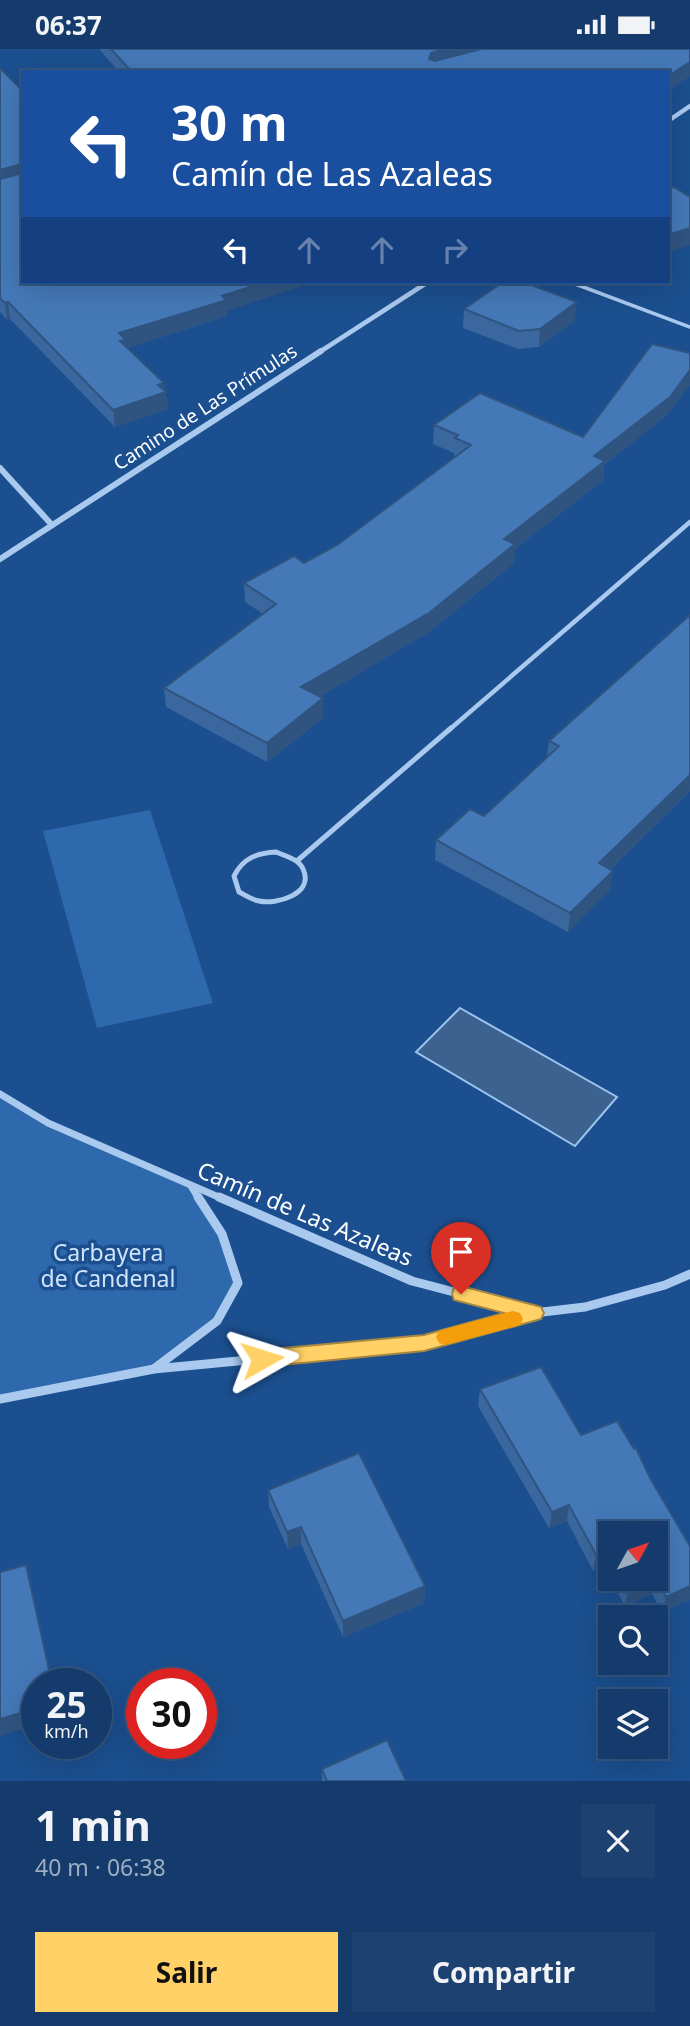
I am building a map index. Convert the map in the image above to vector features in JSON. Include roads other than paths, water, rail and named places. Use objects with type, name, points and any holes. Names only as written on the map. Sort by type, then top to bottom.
[{"type":"street","points":[[670,120],[690,106]]},
{"type":"street","name":"Camino de Las Prímulas","points":[[0,559],[425,284]]},
{"type":"street","points":[[0,468],[52,524]]},
{"type":"street","name":"Camín de Las Azaleas","points":[[0,1094],[48,1123],[412,1282],[534,1313],[585,1307],[665,1285],[690,1274]]},
{"type":"street","points":[[154,1369],[217,1321],[238,1283],[222,1234],[191,1186]]},
{"type":"street","points":[[0,1399],[154,1369],[424,1343],[534,1313]]},
{"type":"lane","points":[[575,284],[690,327]]},
{"type":"lane","points":[[298,860],[690,522]]},
{"type":"lane","points":[[276,852],[298,860],[306,877],[300,892],[291,899],[281,902],[257,902],[239,892],[235,884],[237,868],[252,856],[276,852]]},
{"type":"park label","name":"Carbayera de Candenal","points":[[108,1266]]}]
